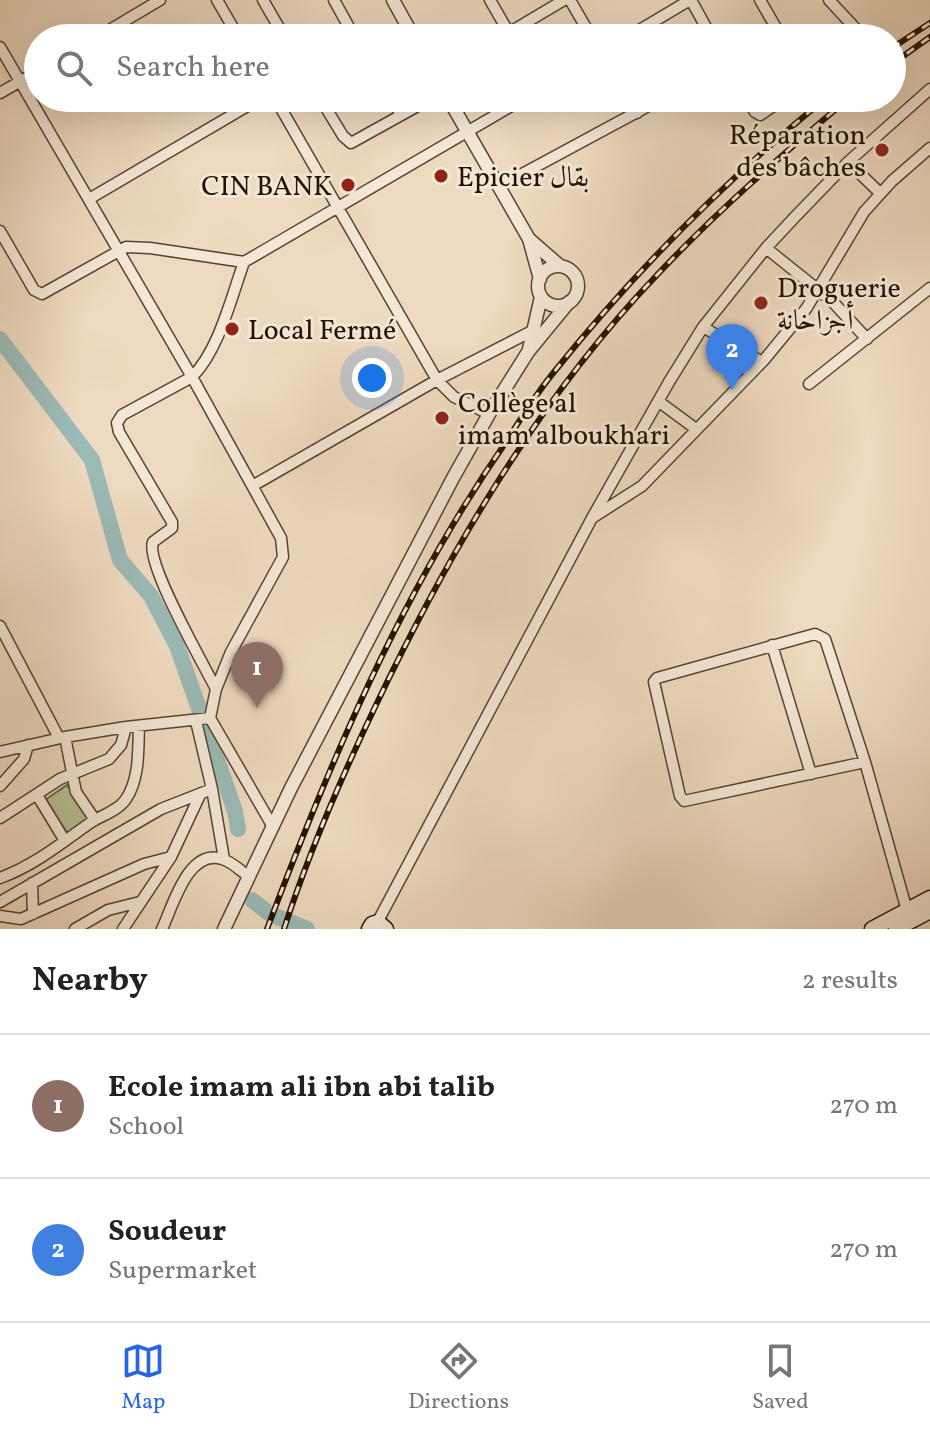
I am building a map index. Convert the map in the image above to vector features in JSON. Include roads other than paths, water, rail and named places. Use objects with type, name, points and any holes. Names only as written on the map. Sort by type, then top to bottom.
[{"type":"main road","points":[[901,919],[930,898]]},
{"type":"main road","points":[[872,929],[930,911]]},
{"type":"street","points":[[120,24],[160,0]]},
{"type":"street","points":[[217,0],[231,24]]},
{"type":"street","points":[[263,0],[277,24]]},
{"type":"street","points":[[334,0],[347,24]]},
{"type":"street","points":[[393,0],[406,24]]},
{"type":"street","points":[[490,0],[500,24]]},
{"type":"street","points":[[524,24],[564,0]]},
{"type":"street","points":[[570,0],[584,24]]},
{"type":"street","points":[[650,24],[691,0],[704,24]]},
{"type":"street","points":[[760,0],[774,24]]},
{"type":"street","points":[[829,0],[851,24]]},
{"type":"street","points":[[0,47],[24,88]]},
{"type":"street","points":[[0,93],[24,79]]},
{"type":"street","points":[[906,110],[930,89]]},
{"type":"street","points":[[38,112],[254,485],[277,530],[283,553],[237,640],[203,720],[224,859]]},
{"type":"street","points":[[89,199],[237,112]]},
{"type":"street","points":[[283,112],[437,380],[454,397],[489,414]]},
{"type":"street","points":[[328,112],[351,143],[406,112]]},
{"type":"street","points":[[456,112],[529,239],[540,279]]},
{"type":"street","points":[[216,689],[151,553],[153,542],[172,528],[172,522],[118,426],[118,419],[192,377],[206,361],[244,262],[502,112]]},
{"type":"street","points":[[382,927],[592,518],[703,327],[766,248],[848,162],[904,112]]},
{"type":"street","points":[[500,186],[637,113]]},
{"type":"street","points":[[592,518],[642,486],[762,362],[789,332],[850,232],[880,193],[930,148]]},
{"type":"street","points":[[848,162],[880,193]]},
{"type":"street","points":[[0,231],[38,294],[45,293],[118,249],[140,247],[244,262]]},
{"type":"street","points":[[224,929],[367,639],[489,414],[528,352],[577,292],[577,281],[570,270],[560,266],[529,239]]},
{"type":"street","points":[[766,248],[818,289],[867,339]]},
{"type":"street","points":[[528,352],[541,297],[538,287],[540,279],[548,269],[560,266]]},
{"type":"street","points":[[809,384],[930,288]]},
{"type":"street","points":[[541,297],[552,305],[569,302]]},
{"type":"street","points":[[703,327],[762,362]]},
{"type":"street","points":[[254,485],[437,380],[534,330]]},
{"type":"street","points":[[658,401],[696,429]]},
{"type":"street","points":[[0,626],[62,738],[76,792],[95,820]]},
{"type":"street","points":[[865,762],[690,801],[682,800],[654,682],[657,678],[815,634],[825,639],[865,762],[901,919]]},
{"type":"street","points":[[772,645],[811,774]]},
{"type":"street","points":[[203,720],[273,827]]},
{"type":"street","points":[[0,752],[126,727],[203,720]]},
{"type":"street","points":[[0,878],[36,863],[126,799],[138,755],[139,726]]},
{"type":"street","points":[[0,818],[72,773],[116,754],[126,727]]},
{"type":"street","points":[[0,786],[24,759],[28,745]]},
{"type":"street","points":[[2,896],[32,883],[161,809],[212,789]]},
{"type":"street","points":[[37,795],[65,841]]},
{"type":"street","points":[[123,929],[171,857],[200,795]]},
{"type":"street","points":[[0,916],[21,919],[144,864],[171,857]]},
{"type":"street","points":[[162,929],[189,872],[198,862],[209,858],[224,859],[249,877]]},
{"type":"street","points":[[32,883],[33,914]]},
{"type":"street","points":[[75,929],[108,910],[140,902]]},
{"type":"street","points":[[21,919],[30,929]]},
{"type":"waterway","points":[[0,339],[92,460],[120,560],[151,596],[177,646],[235,811],[238,829]]},
{"type":"waterway","points":[[252,900],[270,914],[307,929]]},
{"type":"railway","points":[[906,39],[930,23]]},
{"type":"railway","points":[[906,54],[930,37]]},
{"type":"railway","points":[[267,929],[343,740],[402,617],[468,499],[529,406],[547,380],[649,263],[717,194],[809,112]]},
{"type":"railway","points":[[284,929],[338,788],[404,648],[466,534],[535,425],[614,323],[657,275],[726,206],[833,112]]},
{"type":"place","name":"Réparation des bâches","points":[[882,150]]},
{"type":"place","name":"Epicier بقال","points":[[441,176]]},
{"type":"place","name":"CIN BANK","points":[[348,185]]},
{"type":"place","name":"Droguerie أجزاخانة","points":[[761,303]]},
{"type":"place","name":"Local Fermé","points":[[232,329]]},
{"type":"place","name":"Soudeur","points":[[732,390]]},
{"type":"place","name":"Collège al imam alboukhari","points":[[442,418]]},
{"type":"place","name":"Ecole imam ali ibn abi talib","points":[[257,708]]}]
